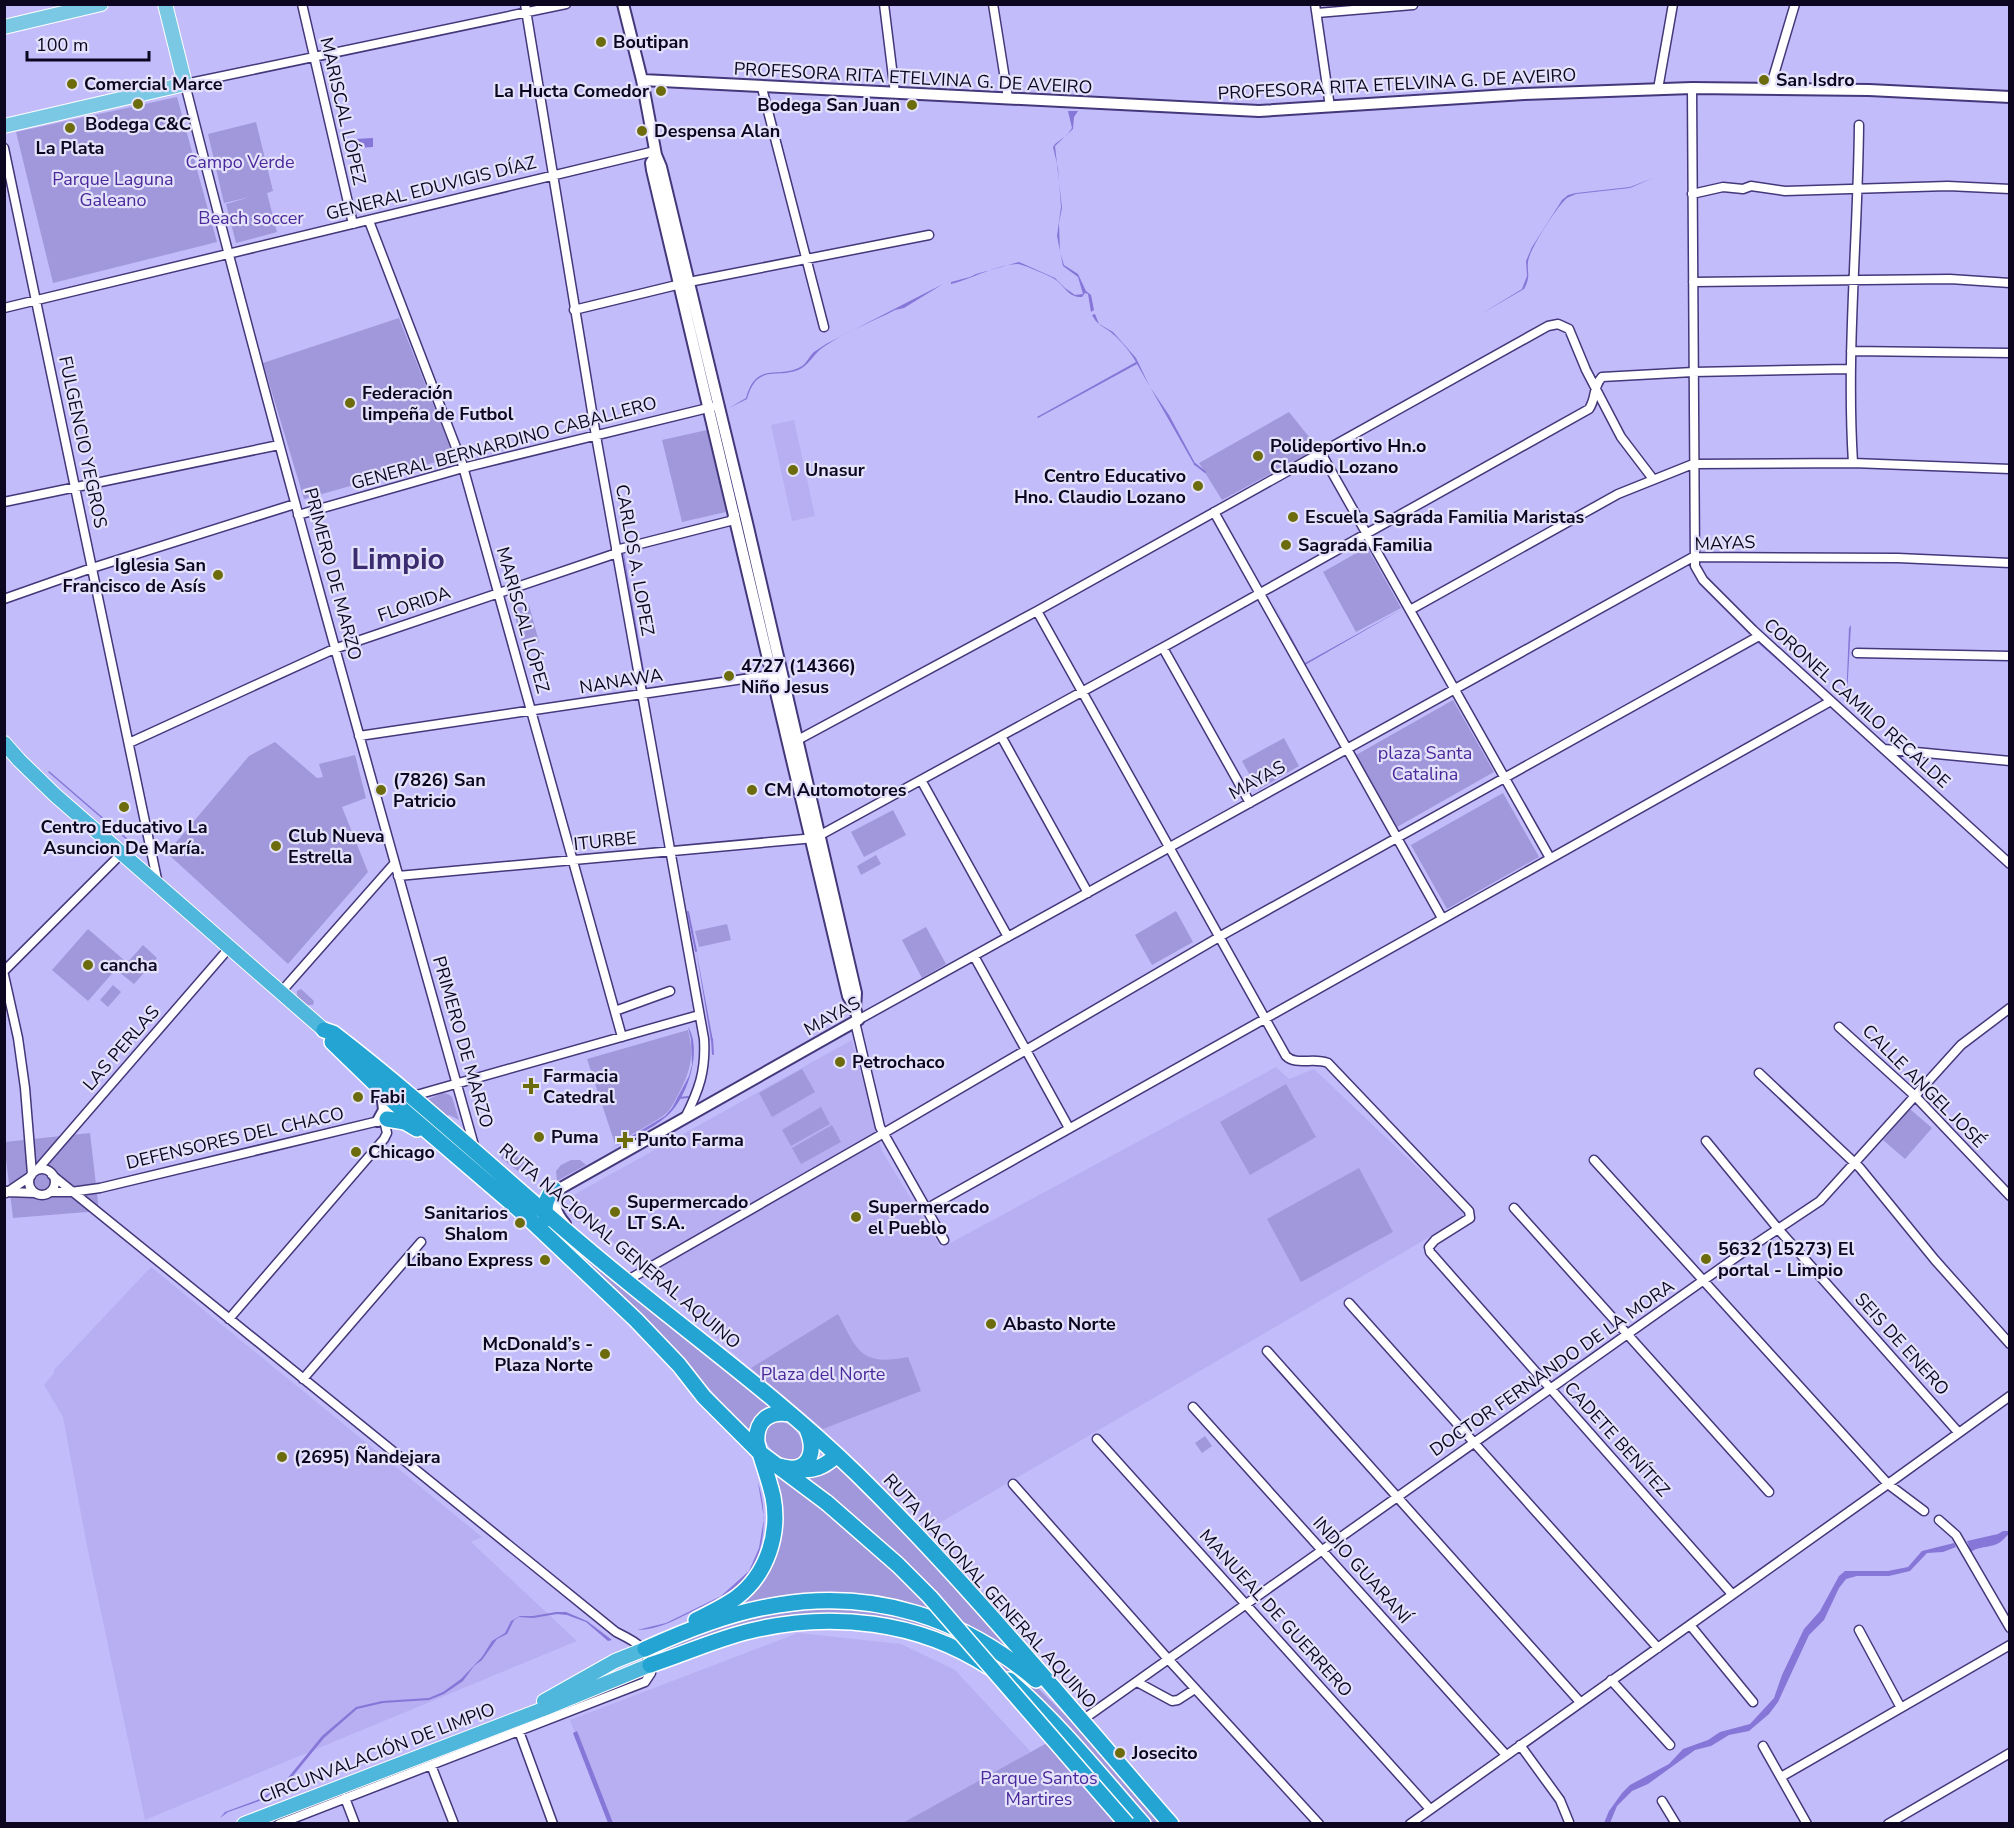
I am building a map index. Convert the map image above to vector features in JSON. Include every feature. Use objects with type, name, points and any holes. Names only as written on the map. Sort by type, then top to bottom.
[{"type":"highway","name":"RUTA NACIONAL GENERAL AQUINO","points":[[4,743],[38,779],[324,1030],[329,1039],[406,1113],[524,1214],[642,1325],[679,1365],[704,1397],[759,1452],[827,1503],[898,1566],[930,1597],[1127,1824]]},
{"type":"highway","name":"RUTA NACIONAL GENERAL AQUINO","points":[[324,1030],[333,1033],[413,1096],[571,1235],[837,1455],[947,1567],[1171,1824]]},
{"type":"highway","points":[[383,1120],[410,1125],[480,1178]]},
{"type":"highway","points":[[499,1171],[512,1175],[525,1186],[535,1190],[558,1189]]},
{"type":"highway","points":[[558,1189],[546,1200],[544,1212],[549,1226],[564,1245],[567,1255]]},
{"type":"highway","points":[[685,1632],[696,1620],[736,1598],[748,1588],[769,1554],[774,1533],[773,1496],[759,1452],[756,1434],[764,1417],[782,1413],[790,1414]]},
{"type":"highway","points":[[792,1468],[802,1466],[811,1456],[812,1441],[807,1428]]},
{"type":"highway","points":[[776,1465],[807,1470],[822,1467],[837,1455]]},
{"type":"highway","points":[[645,1649],[685,1632],[748,1611],[787,1604],[836,1601],[893,1608],[943,1622],[976,1636],[1015,1662],[1079,1718]]},
{"type":"highway","points":[[650,1665],[726,1637],[785,1623],[846,1621],[870,1623],[906,1631],[962,1652],[1009,1681],[1063,1733],[1143,1824]]},
{"type":"highway","name":"CIRCUNVALACIÓN DE LIMPIO","points":[[523,1716],[568,1686],[615,1661],[645,1649]]},
{"type":"highway","name":"CIRCUNVALACIÓN DE LIMPIO","points":[[244,1824],[546,1708],[650,1665]]},
{"type":"main road","points":[[4,27],[101,4]]},
{"type":"main road","name":"PRIMERO DE MARZO","points":[[165,4],[185,84]]},
{"type":"main road","points":[[4,126],[185,84]]},
{"type":"street","name":"MARISCAL LÓPEZ","points":[[302,4],[353,224]]},
{"type":"street","points":[[185,84],[526,9],[566,4]]},
{"type":"street","points":[[623,4],[642,80],[655,153],[661,167],[684,283],[738,519],[777,674],[815,837],[848,996],[855,1008],[880,1127],[944,1240]]},
{"type":"street","points":[[884,4],[895,93]]},
{"type":"street","points":[[993,4],[1008,98]]},
{"type":"street","points":[[1658,89],[1673,4]]},
{"type":"street","points":[[1770,88],[1795,4]]},
{"type":"street","points":[[1330,107],[1316,8],[1413,5]]},
{"type":"street","name":"CARLOS A. LOPEZ","points":[[526,9],[574,309],[704,1039],[705,1065],[699,1089],[685,1118]]},
{"type":"street","name":"PROFESORA RITA ETELVINA G. DE AVEIRO","points":[[642,80],[762,88],[1259,111],[1524,94],[1692,88],[1770,88],[2010,97]]},
{"type":"street","name":"PRIMERO DE MARZO","points":[[185,84],[228,255],[334,649],[475,1149]]},
{"type":"street","points":[[762,88],[824,327]]},
{"type":"street","points":[[1692,88],[1693,558]]},
{"type":"street","points":[[1853,463],[1850,369],[1859,125]]},
{"type":"street","name":"FULGENCIO YEGROS","points":[[4,148],[158,884]]},
{"type":"street","name":"GENERAL EDUVIGIS DÍAZ","points":[[4,308],[655,153]]},
{"type":"street","points":[[1692,194],[1723,187],[1743,189],[1758,186],[1785,191],[1948,186],[2010,189]]},
{"type":"street","name":"MARISCAL LÓPEZ","points":[[369,221],[464,468],[622,1037]]},
{"type":"street","points":[[574,309],[684,283],[929,235]]},
{"type":"street","points":[[1693,282],[1854,279],[1950,279],[2010,282]]},
{"type":"street","points":[[793,743],[1037,611],[1548,326],[1558,324],[1569,329],[1586,370],[1621,437],[1653,479]]},
{"type":"street","points":[[1851,351],[2010,353]]},
{"type":"street","points":[[815,837],[1163,648],[1589,409],[1594,398],[1595,386],[1602,377],[1693,372],[1850,369]]},
{"type":"street","name":"GENERAL BERNARDINO CABALLERO","points":[[298,515],[464,468],[713,406]]},
{"type":"street","points":[[4,502],[279,445]]},
{"type":"street","points":[[1321,453],[1550,858]]},
{"type":"street","points":[[1410,610],[1618,494],[1693,464],[1853,463],[2010,469]]},
{"type":"street","points":[[4,599],[92,568],[295,504]]},
{"type":"street","points":[[1214,512],[1442,918]]},
{"type":"street","name":"FLORIDA","points":[[129,743],[334,649],[616,552],[738,519]]},
{"type":"street","name":"MAYAS","points":[[558,1189],[1693,558],[1898,558],[2010,563]]},
{"type":"street","name":"CORONEL CAMILO RECALDE","points":[[1693,558],[1695,567],[1703,580],[1759,636],[2010,864]]},
{"type":"street","points":[[1037,611],[1265,1018]]},
{"type":"street","points":[[626,1281],[1219,937],[1759,636]]},
{"type":"street","points":[[1163,648],[1250,803]]},
{"type":"street","points":[[1857,653],[2010,656]]},
{"type":"street","name":"NANAWA","points":[[359,736],[777,674]]},
{"type":"street","points":[[926,1209],[1831,701]]},
{"type":"street","points":[[1001,736],[1088,893]]},
{"type":"street","points":[[1883,749],[2010,760]]},
{"type":"street","points":[[921,780],[1008,937]]},
{"type":"street","name":"ITURBE","points":[[398,876],[815,837]]},
{"type":"street","points":[[52,1175],[55,1182],[50,1192],[42,1195],[30,1187],[33,1174],[24,1078],[4,973],[122,853]]},
{"type":"street","points":[[281,992],[394,864]]},
{"type":"street","name":"LAS PERLAS","points":[[5,1192],[33,1174],[230,947]]},
{"type":"street","points":[[974,956],[1069,1128]]},
{"type":"street","points":[[615,1011],[670,991]]},
{"type":"street","name":"DOCTOR FERNANDO DE LA MORA","points":[[1079,1718],[1137,1682],[1702,1281],[1820,1201],[1961,1045],[2010,1008]]},
{"type":"street","points":[[413,1096],[699,1015]]},
{"type":"street","name":"CADETE BENÍTEZ","points":[[1265,1018],[1289,1060],[1314,1059],[1328,1063],[1469,1211],[1470,1218],[1431,1243],[1430,1252],[1732,1594]]},
{"type":"street","name":"CALLE ANGEL JOSÉ","points":[[1839,1027],[1915,1096],[2010,1196]]},
{"type":"street","points":[[1759,1073],[1854,1164],[2010,1344]]},
{"type":"street","points":[[229,1319],[384,1139],[387,1133],[383,1120],[385,1103],[381,1090]]},
{"type":"street","points":[[406,1113],[419,1114],[435,1120],[483,1163],[499,1171]]},
{"type":"street","name":"DEFENSORES DEL CHACO","points":[[50,1192],[100,1188],[406,1113]]},
{"type":"street","name":"SEIS DE ENERO","points":[[1706,1141],[1779,1230],[1958,1432]]},
{"type":"street","points":[[1594,1160],[1888,1484],[1924,1511]]},
{"type":"street","points":[[33,1174],[46,1170],[616,1632],[645,1649],[651,1673],[645,1682],[279,1824]]},
{"type":"street","points":[[558,1189],[554,1205],[570,1229],[571,1235]]},
{"type":"street","points":[[5,1192],[35,1192]]},
{"type":"street","points":[[1514,1208],[1769,1492]]},
{"type":"street","points":[[303,1379],[421,1242]]},
{"type":"street","points":[[1349,1303],[1658,1648]]},
{"type":"street","points":[[1267,1351],[1580,1702]]},
{"type":"street","points":[[1410,1824],[2010,1396]]},
{"type":"street","name":"INDIO GUARANÍ","points":[[1193,1407],[1506,1755]]},
{"type":"street","name":"MANUEAL DE GUERRERO","points":[[1097,1439],[1430,1809]]},
{"type":"street","points":[[1013,1484],[1168,1659],[1319,1824]]},
{"type":"street","points":[[1939,1520],[1956,1535],[2010,1628]]},
{"type":"street","points":[[1690,1625],[1754,1702]]},
{"type":"street","points":[[1859,1630],[1901,1708]]},
{"type":"street","points":[[1780,1777],[2010,1645]]},
{"type":"street","points":[[1611,1680],[1670,1746]]},
{"type":"street","points":[[1137,1682],[1172,1701],[1178,1700],[1195,1689]]},
{"type":"street","points":[[519,1731],[553,1824]]},
{"type":"street","points":[[1520,1745],[1560,1800],[1569,1822]]},
{"type":"street","points":[[1763,1746],[1807,1824]]},
{"type":"street","points":[[1888,1824],[2010,1753]]},
{"type":"street","points":[[431,1765],[454,1824]]},
{"type":"street","points":[[345,1798],[355,1824]]},
{"type":"street","points":[[1662,1801],[1676,1824]]},
{"type":"shaded area","points":[[1068,111],[1078,111],[1074,117],[1073,129],[1068,134],[1072,128]]},
{"type":"shaded area","points":[[1065,136],[1055,146],[1057,164],[1053,147]]},
{"type":"shaded area","points":[[373,138],[373,147],[356,148],[355,139]]},
{"type":"shaded area","points":[[1653,178],[1630,188],[1576,194],[1567,198],[1549,221],[1529,256],[1528,278],[1524,289],[1481,314],[1522,289],[1527,276],[1526,261],[1532,247],[1562,200],[1568,195],[1630,187]]},
{"type":"shaded area","points":[[1059,182],[1062,208],[1059,223],[1060,251],[1057,236],[1061,207]]},
{"type":"shaded area","points":[[1061,254],[1064,265],[1078,274],[1086,291],[1091,295],[1094,310],[1091,312],[1088,294],[1085,293],[1082,297],[1074,296],[1049,276],[1018,264],[1008,265],[1019,262],[1055,278],[1075,295],[1083,294],[1078,277],[1063,266]]},
{"type":"shaded area","points":[[991,270],[967,279],[951,284],[951,282]]},
{"type":"shaded area","points":[[943,284],[904,308],[855,329]]},
{"type":"shaded area","points":[[1099,324],[1113,332],[1136,358],[1150,386],[1137,364],[1038,418],[1136,362],[1111,332]]},
{"type":"shaded area","points":[[841,336],[821,348],[802,368],[793,372],[763,376],[752,387],[747,399],[729,408],[746,398],[750,386],[762,375],[785,372],[802,366],[814,352]]},
{"type":"shaded area","points":[[1150,388],[1169,415],[1195,466]]},
{"type":"shaded area","name":"Unasur","points":[[794,420],[815,516],[792,521],[771,425]]},
{"type":"shaded area","points":[[624,554],[647,688],[646,688]]},
{"type":"shaded area","points":[[1268,594],[1305,663],[1404,608],[1305,665]]},
{"type":"shaded area","points":[[1851,625],[1847,695],[1856,700],[1854,705],[1846,700]]},
{"type":"shaded area","points":[[1759,642],[1823,700],[1758,643],[1628,715]]},
{"type":"shaded area","points":[[49,771],[144,853],[48,772]]},
{"type":"shaded area","points":[[696,949],[713,1041],[711,1041]]},
{"type":"shaded area","points":[[688,1027],[694,1048],[693,1061],[691,1074],[681,1098],[661,1121],[610,1149],[665,1116],[672,1108],[689,1076],[692,1065]]},
{"type":"shaded area","name":"Abasto Norte","points":[[852,1040],[882,1151],[941,1248],[1276,1067],[1289,1079],[1314,1069],[1467,1215],[929,1529],[653,1281],[568,1198]]},
{"type":"shaded area","points":[[151,1267],[482,1537],[471,1542],[577,1641],[145,1820],[87,1546],[63,1417],[44,1385],[54,1370]]},
{"type":"shaded area","points":[[764,1521],[759,1552],[750,1572],[738,1585],[721,1596],[749,1571],[759,1548]]},
{"type":"shaded area","points":[[2009,1531],[2009,1534],[1999,1543],[1971,1552],[1967,1541]]},
{"type":"shaded area","points":[[1954,1543],[1956,1547],[1943,1552],[1927,1553],[1910,1571],[1889,1576],[1857,1576],[1846,1579],[1839,1588],[1824,1620],[1809,1635],[1778,1702],[1769,1714],[1749,1731],[1729,1735],[1711,1746],[1695,1750],[1648,1784],[1632,1791],[1617,1806],[1610,1823],[1604,1823],[1609,1811],[1630,1785],[1669,1764],[1683,1749],[1708,1740],[1720,1732],[1750,1724],[1774,1698],[1782,1675],[1804,1629],[1820,1611],[1839,1576],[1845,1571],[1888,1571],[1908,1567],[1922,1551]]},
{"type":"shaded area","points":[[721,1596],[673,1621],[652,1628],[637,1630],[666,1623]]},
{"type":"shaded area","points":[[566,1612],[587,1621],[612,1640],[608,1641],[586,1622],[567,1615],[519,1617],[514,1620],[507,1634],[497,1639],[463,1681],[444,1694],[429,1700],[383,1703],[357,1709],[324,1738],[283,1788],[271,1793],[265,1799],[228,1812],[220,1818],[225,1812],[260,1799],[282,1785],[322,1736],[356,1707],[382,1701],[429,1698],[443,1692],[461,1679],[482,1657],[492,1641],[505,1633],[511,1621],[520,1616]]},
{"type":"shaded area","points":[[798,1633],[901,1644],[955,1670],[1032,1753],[909,1823],[610,1823],[570,1720]]},
{"type":"shaded area","points":[[577,1731],[613,1823],[608,1823],[573,1733]]},
{"type":"green space","name":"Parque Laguna Galeano","points":[[177,97],[217,242],[53,283],[16,132]]},
{"type":"green space","name":"Campo Verde","points":[[256,122],[273,191],[267,193],[277,232],[236,243],[226,204],[250,197],[224,203],[208,134]]},
{"type":"green space","points":[[399,318],[454,457],[304,499],[263,363]]},
{"type":"green space","name":"Polideportivo Hn.o Claudio Lozano","points":[[1289,412],[1318,448],[1222,500],[1199,463]]},
{"type":"green space","points":[[707,430],[726,512],[682,522],[662,440]]},
{"type":"green space","points":[[1367,547],[1401,608],[1356,632],[1323,572]]},
{"type":"green space","points":[[529,605],[539,642],[523,646],[513,609]]},
{"type":"green space","name":"plaza Santa Catalina","points":[[1453,700],[1494,772],[1397,827],[1356,755]]},
{"type":"green space","points":[[1284,738],[1299,766],[1258,790],[1242,761]]},
{"type":"green space","points":[[275,742],[317,778],[323,777],[319,764],[355,755],[366,798],[342,807],[368,872],[288,964],[167,853],[249,756]]},
{"type":"green space","points":[[1503,793],[1539,857],[1447,909],[1411,845]]},
{"type":"green space","points":[[893,810],[906,835],[864,857],[851,832]]},
{"type":"green space","points":[[876,855],[881,864],[861,875],[857,866]]},
{"type":"green space","points":[[1176,911],[1193,942],[1152,965],[1135,935]]},
{"type":"green space","points":[[727,924],[731,940],[699,947],[695,931]]},
{"type":"green space","points":[[926,927],[946,964],[922,978],[902,940]]},
{"type":"green space","name":"cancha","points":[[88,929],[124,960],[88,1001],[52,970]]},
{"type":"green space","points":[[143,945],[157,958],[134,984],[119,972]]},
{"type":"green space","points":[[113,985],[121,992],[108,1007],[100,1000]]},
{"type":"green space","points":[[301,989],[314,1001],[313,1005],[307,1005],[297,996],[297,991]]},
{"type":"green space","points":[[688,1030],[691,1049],[690,1065],[685,1080],[668,1112],[615,1144],[587,1059]]},
{"type":"green space","points":[[802,1069],[815,1092],[772,1117],[759,1093]]},
{"type":"green space","points":[[1286,1084],[1316,1137],[1250,1175],[1220,1122]]},
{"type":"green space","points":[[442,1093],[452,1097],[459,1120],[449,1115],[445,1117],[430,1104],[429,1099]]},
{"type":"green space","points":[[821,1107],[830,1124],[791,1146],[782,1130]]},
{"type":"green space","points":[[1910,1109],[1932,1128],[1905,1159],[1883,1140]]},
{"type":"green space","points":[[832,1125],[841,1142],[801,1164],[792,1148]]},
{"type":"green space","points":[[90,1133],[99,1211],[13,1218],[4,1142]]},
{"type":"green space","points":[[508,1151],[524,1161],[523,1175],[501,1158],[504,1152]]},
{"type":"green space","points":[[571,1160],[580,1160],[586,1165],[557,1181],[556,1171],[561,1165]]},
{"type":"green space","points":[[1359,1168],[1393,1232],[1301,1282],[1267,1219]]},
{"type":"green space","points":[[555,1228],[771,1407],[757,1415],[749,1432],[656,1329],[556,1232]]},
{"type":"green space","name":"Plaza del Norte","points":[[838,1314],[851,1338],[863,1353],[880,1359],[908,1357],[921,1391],[823,1429],[751,1368]]},
{"type":"green space","points":[[779,1420],[793,1428],[803,1441],[806,1452],[797,1461],[784,1458],[774,1452],[766,1442],[765,1429],[772,1422]]},
{"type":"green space","points":[[1205,1436],[1212,1446],[1202,1453],[1195,1443]]},
{"type":"green space","points":[[839,1465],[874,1497],[1020,1657],[962,1624],[806,1479],[829,1473]]},
{"type":"green space","points":[[774,1475],[825,1511],[903,1579],[937,1615],[762,1601],[726,1610],[760,1578]]},
{"type":"green space","points":[[837,1606],[894,1613],[952,1632],[969,1651],[856,1617],[655,1655],[655,1652],[679,1640],[763,1613]]},
{"type":"green space","points":[[981,1644],[1037,1687],[1075,1725],[1162,1823],[1149,1823]]},
{"type":"green space","points":[[642,1676],[643,1679],[270,1823],[262,1824]]},
{"type":"green space","name":"Parque Santos Martires","points":[[1047,1743],[1118,1824],[901,1824]]},
{"type":"waterway","points":[[1195,464],[1205,472]]},
{"type":"waterway","points":[[688,912],[696,951]]},
{"type":"waterway","points":[[712,1039],[713,1054]]},
{"type":"waterway","points":[[679,1098],[688,1097]]},
{"type":"place","name":"Boutipan","points":[[601,42]]},
{"type":"place","name":"San Isdro","points":[[1764,80]]},
{"type":"place","name":"Comercial Marce","points":[[72,84]]},
{"type":"place","name":"La Hucta Comedor","points":[[661,91]]},
{"type":"place","name":"Bodega C&C","points":[[138,104]]},
{"type":"place","name":"Bodega San Juan","points":[[912,105]]},
{"type":"place","name":"La Plata","points":[[70,128]]},
{"type":"place","name":"Despensa Alan","points":[[642,131]]},
{"type":"place","name":"Federación limpeña de Futbol","points":[[350,403]]},
{"type":"place","name":"Polideportivo Hn.o Claudio Lozano","points":[[1258,456]]},
{"type":"place","name":"Unasur","points":[[793,470]]},
{"type":"place","name":"Centro Educativo Hno. Claudio Lozano","points":[[1198,486]]},
{"type":"place","name":"Escuela Sagrada Familia Maristas","points":[[1293,517]]},
{"type":"place","name":"Sagrada Familia","points":[[1286,545]]},
{"type":"place","name":"Iglesia San Francisco de Asís","points":[[218,575]]},
{"type":"place","name":"4727 (14366) Niño Jesus","points":[[729,676]]},
{"type":"place","name":"(7826) San Patricio","points":[[381,790]]},
{"type":"place","name":"CM Automotores","points":[[752,790]]},
{"type":"place","name":"Centro Educativo La Asuncion De María.","points":[[124,807]]},
{"type":"place","name":"Club Nueva Estrella","points":[[276,846]]},
{"type":"place","name":"cancha","points":[[88,965]]},
{"type":"place","name":"Petrochaco","points":[[840,1062]]},
{"type":"place","name":"Farmacia Catedral","points":[[531,1086]]},
{"type":"place","name":"Fabi","points":[[358,1097]]},
{"type":"place","name":"Puma","points":[[539,1137]]},
{"type":"place","name":"Punto Farma","points":[[625,1140]]},
{"type":"place","name":"Chicago","points":[[356,1152]]},
{"type":"place","name":"Supermercado LT S.A.","points":[[615,1212]]},
{"type":"place","name":"Supermercado el Pueblo","points":[[856,1217]]},
{"type":"place","name":"Sanitarios Shalom","points":[[520,1223]]},
{"type":"place","name":"5632 (15273) El portal - Limpio","points":[[1706,1259]]},
{"type":"place","name":"Libano Express","points":[[545,1260]]},
{"type":"place","name":"Abasto Norte","points":[[991,1324]]},
{"type":"place","name":"McDonald’s - Plaza Norte","points":[[605,1354]]},
{"type":"place","name":"(2695) Ñandejara","points":[[282,1457]]},
{"type":"place","name":"Josecito","points":[[1120,1753]]},
{"type":"district","name":"Limpio","points":[[398,559]]},
{"type":"park label","name":"Beach soccer","points":[[251,218]]}]
